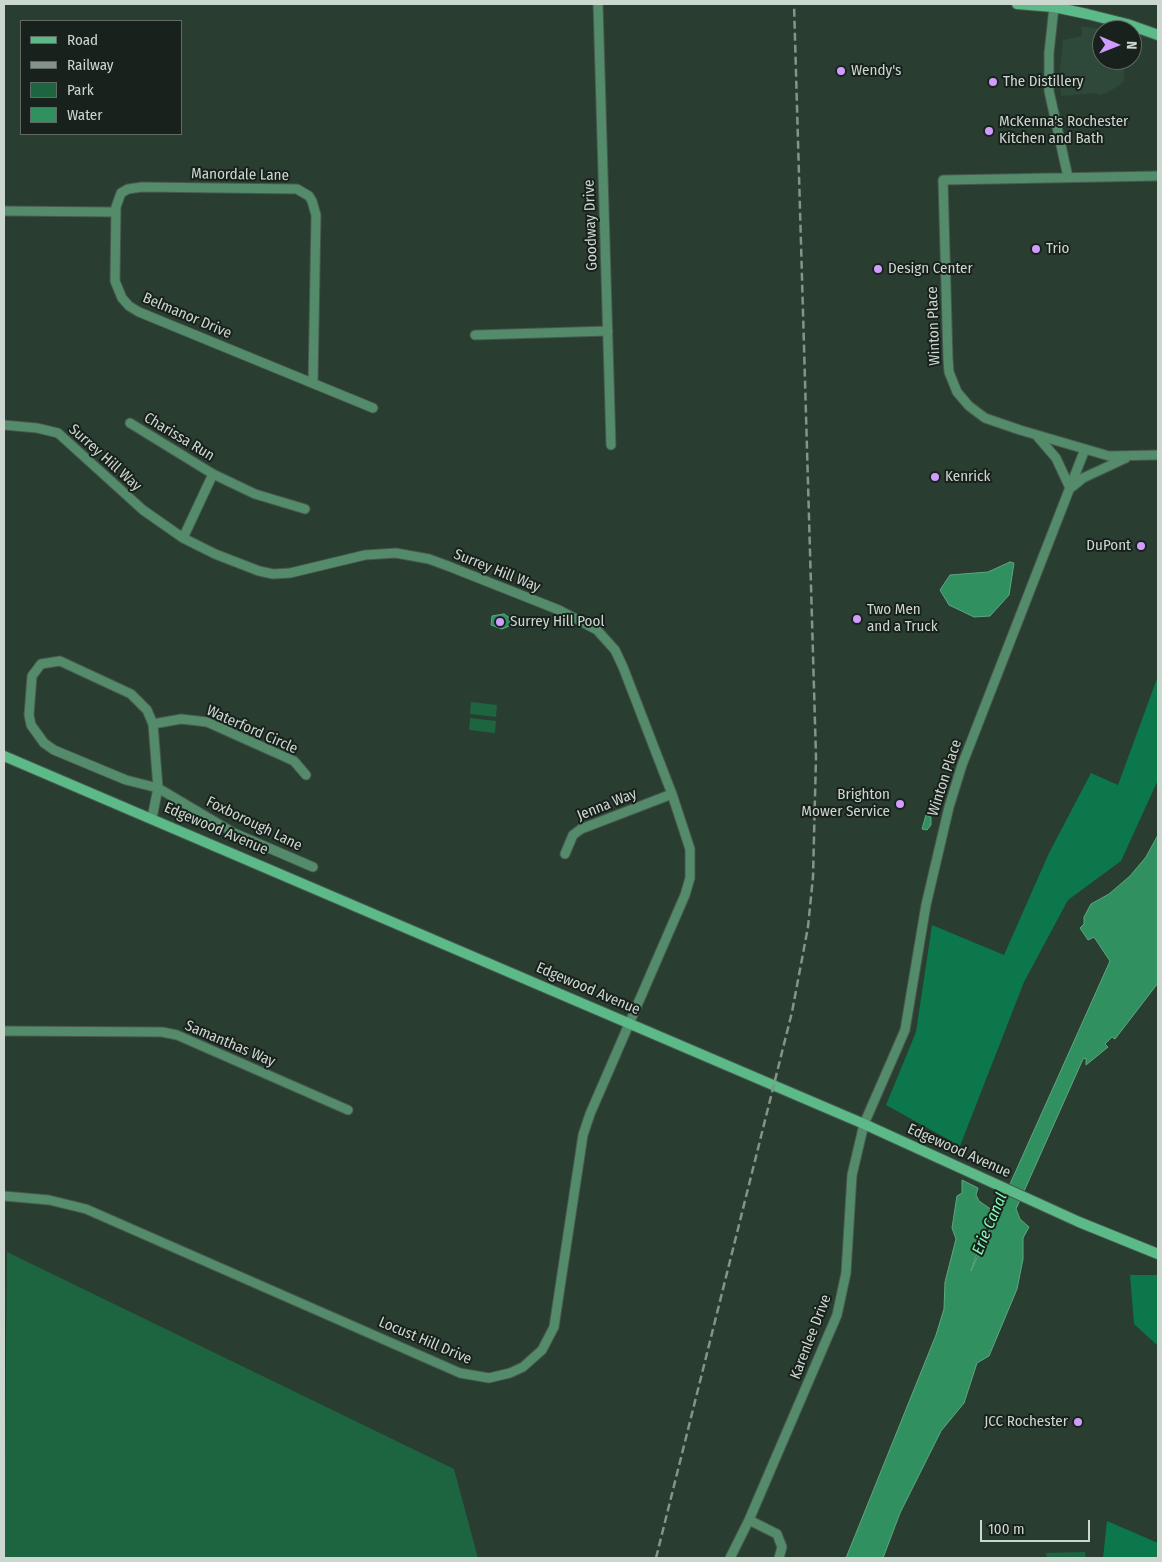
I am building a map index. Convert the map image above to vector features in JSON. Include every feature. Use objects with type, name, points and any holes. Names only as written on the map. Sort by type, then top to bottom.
[{"type":"street","name":"Goodway Drive","points":[[598,4],[611,445]]},
{"type":"street","points":[[1018,4],[1054,6],[1114,20],[1158,35]]},
{"type":"street","points":[[1054,6],[1049,53],[1049,90],[1068,177]]},
{"type":"street","name":"Winton Place","points":[[1158,176],[943,180],[948,359],[957,392],[969,406],[985,418],[1036,435],[1108,456],[1158,455]]},
{"type":"street","name":"Manordale Lane","points":[[116,212],[118,197],[125,190],[132,188],[296,189],[309,196],[316,215],[312,383]]},
{"type":"street","points":[[4,211],[116,212]]},
{"type":"street","name":"Belmanor Drive","points":[[116,212],[116,281],[122,298],[129,306],[139,312],[373,408]]},
{"type":"street","points":[[475,335],[608,331]]},
{"type":"street","name":"Charissa Run","points":[[130,423],[168,448],[214,474],[255,494],[305,509]]},
{"type":"street","name":"Surrey Hill Way","points":[[4,425],[37,428],[58,433],[144,510],[183,538],[214,554],[273,574],[308,570],[365,555],[396,553],[429,559],[559,610],[597,630],[615,650],[623,667],[672,794],[690,849],[690,878],[630,1024]]},
{"type":"street","points":[[1036,435],[1056,458],[1070,488],[1083,478],[1130,455]]},
{"type":"street","name":"Winton Place","points":[[864,1124],[905,1030],[926,905],[954,790],[1085,449]]},
{"type":"street","name":"Charissa Run","points":[[183,538],[214,474]]},
{"type":"street","name":"Foxborough Lane","points":[[153,724],[147,710],[131,694],[60,661],[41,664],[33,672],[29,696],[30,720],[34,730],[44,743],[54,750],[126,780],[158,788],[234,833],[313,867]]},
{"type":"street","name":"Waterford Circle","points":[[153,724],[181,718],[207,722],[294,761],[306,775]]},
{"type":"street","points":[[152,818],[158,788],[153,724]]},
{"type":"street","name":"Edgewood Avenue","points":[[4,756],[864,1124],[1047,1208],[1158,1254]]},
{"type":"street","name":"Jenna Way","points":[[565,854],[573,835],[581,828],[672,794]]},
{"type":"street","name":"Locust Hill Drive","points":[[4,1196],[50,1200],[86,1209],[460,1373],[489,1378],[505,1375],[523,1367],[534,1359],[549,1339],[554,1327],[583,1135],[590,1114],[630,1024]]},
{"type":"street","name":"Samanthas Way","points":[[4,1031],[156,1032],[177,1035],[348,1110]]},
{"type":"street","name":"Karenlee Drive","points":[[730,1558],[749,1520],[837,1315],[846,1273],[852,1175],[864,1124]]},
{"type":"street","points":[[749,1520],[777,1534],[782,1547],[779,1558]]},
{"type":"shaded area","points":[[1081,26],[1092,28],[1092,70],[1124,70],[1124,82],[1107,93],[1098,95],[1097,93],[1061,96],[1061,89],[1058,88],[1063,40],[1082,36]]},
{"type":"shaded area","points":[[1158,676],[1158,780],[1121,861],[1068,900],[1024,982],[960,1146],[886,1105],[916,1032],[932,925],[1004,955],[1049,853],[1091,773],[1118,785]]},
{"type":"shaded area","points":[[1130,1275],[1158,1275],[1158,1346],[1134,1324]]},
{"type":"shaded area","points":[[1107,1521],[1158,1543],[1158,1558],[1103,1558]]},
{"type":"green space","points":[[471,702],[497,705],[496,717],[470,714]]},
{"type":"green space","points":[[470,718],[496,721],[495,733],[469,730]]},
{"type":"green space","points":[[7,1252],[454,1469],[478,1558],[4,1558]]},
{"type":"green space","points":[[1085,1552],[1086,1558],[1047,1558],[1046,1553]]},
{"type":"water","points":[[1010,562],[1014,563],[1009,595],[990,616],[974,617],[949,605],[940,590],[950,575],[988,572]]},
{"type":"water","name":"Surrey Hill Pool","points":[[504,614],[510,618],[509,626],[502,629],[491,625],[492,616]]},
{"type":"water","points":[[926,815],[931,817],[931,825],[927,830],[922,829]]},
{"type":"water","points":[[1158,835],[1158,983],[1115,1039],[1112,1037],[1105,1044],[1108,1047],[1086,1065],[1086,1058],[1083,1059],[1016,1209],[1020,1219],[1029,1227],[1023,1238],[1023,1259],[1017,1289],[989,1356],[977,1363],[964,1403],[941,1431],[900,1513],[883,1558],[846,1558],[936,1335],[944,1309],[945,1282],[956,1239],[952,1228],[957,1196],[962,1193],[962,1180],[978,1188],[976,1195],[979,1201],[992,1210],[971,1271],[1110,961],[1094,937],[1088,940],[1080,928],[1084,924],[1084,917],[1091,904],[1109,894],[1130,876],[1146,857]]},
{"type":"railway","points":[[656,1558],[792,1012],[808,927],[813,877],[816,757],[794,4]]},
{"type":"place","name":"Wendy's","points":[[841,71]]},
{"type":"place","name":"The Distillery","points":[[993,82]]},
{"type":"place","name":"McKenna's Rochester Kitchen and Bath","points":[[989,131]]},
{"type":"place","name":"Trio","points":[[1036,249]]},
{"type":"place","name":"Design Center","points":[[878,269]]},
{"type":"place","name":"Kenrick","points":[[935,477]]},
{"type":"place","name":"DuPont","points":[[1141,546]]},
{"type":"place","name":"Two Men and a Truck","points":[[857,619]]},
{"type":"place","name":"Surrey Hill Pool","points":[[500,622]]},
{"type":"place","name":"Brighton Mower Service","points":[[900,804]]},
{"type":"place","name":"JCC Rochester","points":[[1078,1422]]},
{"type":"water label","name":"Erie Canal","points":[[990,1224]]}]
